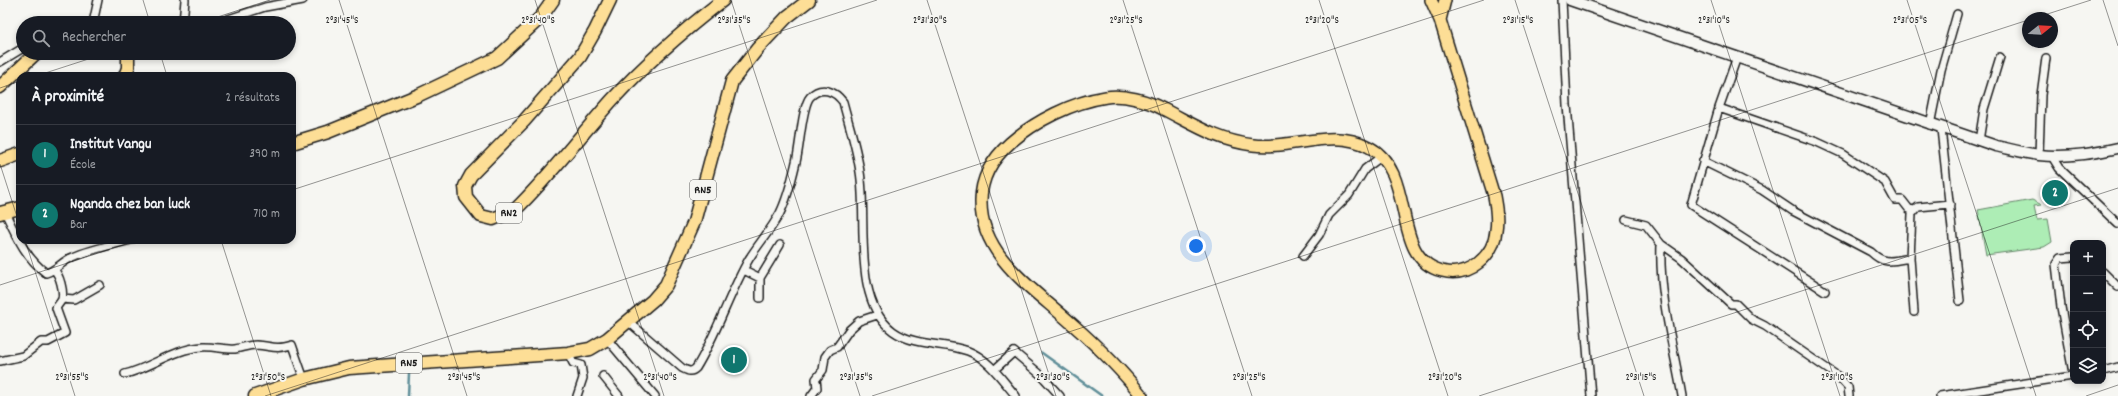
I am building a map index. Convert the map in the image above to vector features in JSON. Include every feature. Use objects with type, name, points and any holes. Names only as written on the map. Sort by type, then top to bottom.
[{"type":"highway","points":[[296,141],[328,132],[419,95],[497,58],[540,17],[552,0]]},
{"type":"highway","name":"RN2","points":[[610,0],[596,31],[580,57],[524,121],[471,176],[465,186],[466,197],[480,216],[493,219],[515,210],[613,100],[657,54],[681,32],[722,0]]},
{"type":"highway","name":"RN5","points":[[255,396],[304,379],[349,368],[568,353],[590,348],[607,339],[629,322],[666,286],[694,222],[732,81],[758,48],[787,17],[809,0]]},
{"type":"highway","points":[[0,87],[29,60]]},
{"type":"highway","points":[[126,72],[128,60]]},
{"type":"highway","points":[[0,161],[16,155]]},
{"type":"highway","points":[[2,212],[16,209]]},
{"type":"main road","points":[[1142,396],[1119,370],[1013,270],[992,245],[986,233],[981,209],[981,189],[988,166],[1002,150],[1032,126],[1059,113],[1108,96],[1148,103],[1162,108],[1199,129],[1234,141],[1255,146],[1278,145],[1323,139],[1342,139],[1369,147],[1382,156],[1395,176],[1411,242],[1423,260],[1441,271],[1450,272],[1467,270],[1481,262],[1493,243],[1496,232],[1494,196],[1440,20],[1431,0]]},
{"type":"main road","points":[[1440,20],[1446,0]]},
{"type":"street","points":[[94,16],[98,0]]},
{"type":"street","points":[[183,16],[185,0]]},
{"type":"street","points":[[237,16],[265,7],[303,0]]},
{"type":"street","points":[[1562,0],[1567,105],[1591,396]]},
{"type":"street","points":[[1570,0],[1979,141],[2038,155],[2093,154],[2118,148]]},
{"type":"street","points":[[1930,125],[1941,70],[1957,14]]},
{"type":"street","points":[[0,62],[16,52]]},
{"type":"street","points":[[1737,57],[1719,108],[1690,202],[1693,208],[1825,291]]},
{"type":"street","points":[[1979,141],[1984,109],[2000,57]]},
{"type":"street","points":[[2038,155],[2041,95],[2046,58]]},
{"type":"street","points":[[629,322],[682,368],[688,371],[693,371],[701,360],[744,270],[780,214],[788,195],[799,151],[802,126],[809,98],[817,92],[827,90],[837,93],[843,102],[860,172],[863,196],[863,256],[865,272],[877,315],[893,331],[914,340],[932,345],[952,346],[970,351],[988,363],[1016,396]]},
{"type":"street","points":[[1719,108],[1817,142],[1843,154],[1885,182],[1895,200],[1902,200],[1909,210],[1914,210]]},
{"type":"street","points":[[1941,129],[1960,301]]},
{"type":"street","points":[[2051,155],[2059,168],[2118,224]]},
{"type":"street","points":[[1303,256],[1319,235],[1329,215],[1349,195],[1365,169],[1382,156]]},
{"type":"street","points":[[1703,161],[1762,190],[1793,211],[1871,252],[1878,259],[1888,261],[1910,258]]},
{"type":"street","points":[[1914,312],[1910,258],[1912,214],[1918,207],[1950,204]]},
{"type":"street","points":[[2,212],[16,237]]},
{"type":"street","points":[[1626,220],[1646,225],[1661,244],[1681,258],[1731,304],[1736,304],[1751,319],[1765,326],[1840,377],[1848,387],[1849,396]]},
{"type":"street","points":[[20,244],[35,264],[46,272],[54,270],[61,263],[72,257],[118,244]]},
{"type":"street","points":[[1661,244],[1660,273],[1682,396]]},
{"type":"street","points":[[760,298],[760,278],[780,246]]},
{"type":"street","points":[[2070,257],[2060,258],[2056,264],[2061,307],[2070,356]]},
{"type":"street","points":[[0,361],[23,356],[41,342],[48,342],[65,333],[56,308],[62,299],[58,273],[54,270]]},
{"type":"street","points":[[744,270],[760,278]]},
{"type":"street","points":[[2106,275],[2118,287]]},
{"type":"street","points":[[62,299],[74,300],[100,285]]},
{"type":"street","points":[[811,396],[817,388],[816,379],[823,370],[825,357],[830,350],[837,347],[849,330],[859,322],[877,315]]},
{"type":"street","points":[[607,339],[655,396]]},
{"type":"street","points":[[124,374],[144,369],[170,355],[201,347],[235,349],[242,346],[257,345],[277,349],[292,345],[304,379]]},
{"type":"street","points":[[994,370],[1014,352],[1041,375],[1060,396]]},
{"type":"street","points":[[568,353],[573,362],[581,365],[583,371],[577,396]]},
{"type":"street","points":[[2106,369],[2118,367]]},
{"type":"street","points":[[603,376],[619,396]]},
{"type":"street","points":[[1940,396],[2070,376]]},
{"type":"green space","points":[[2032,200],[2042,205],[2034,206],[2037,220],[2048,219],[2052,242],[2044,247],[1986,255],[1978,210]]},
{"type":"waterway","points":[[1042,353],[1102,396]]},
{"type":"waterway","points":[[408,396],[409,373]]},
{"type":"place","name":"Nganda chez ban luck","points":[[2055,193]]},
{"type":"place","name":"Institut Vangu","points":[[734,360]]}]
